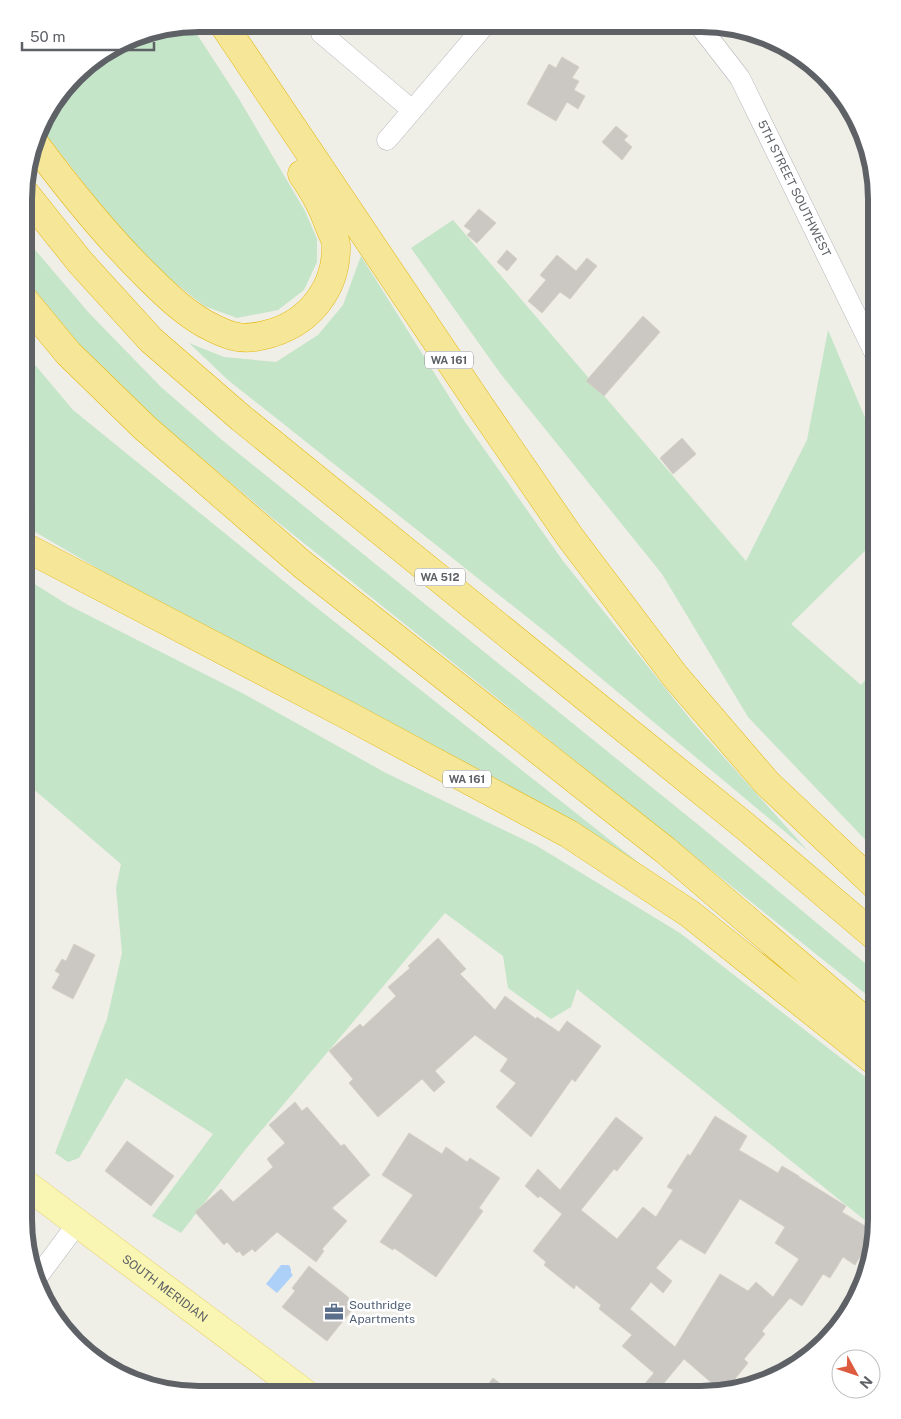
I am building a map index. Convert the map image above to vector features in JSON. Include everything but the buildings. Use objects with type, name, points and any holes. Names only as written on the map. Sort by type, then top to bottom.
[{"type":"highway","points":[[40,150],[110,239],[160,289],[198,319],[222,332],[248,338],[278,331],[300,321],[325,293],[334,270],[336,243],[320,201],[211,33]]},
{"type":"highway","name":"WA 161","points":[[229,33],[558,521],[663,660],[767,783],[868,878]]},
{"type":"highway","name":"WA 512","points":[[32,202],[80,262],[159,346],[241,418],[730,814],[868,930]]},
{"type":"highway","points":[[32,309],[68,353],[145,428],[303,565],[664,850],[868,1022]]},
{"type":"highway","name":"WA 161","points":[[32,552],[349,716],[570,834],[690,914],[868,1056]]},
{"type":"main road","name":"SOUTH MERIDIAN","points":[[32,1189],[295,1386]]},
{"type":"street","points":[[387,140],[479,32]]},
{"type":"street","name":"5TH STREET SOUTHWEST","points":[[705,32],[740,78],[868,340]]},
{"type":"street","points":[[321,33],[412,110]]},
{"type":"street","points":[[41,1272],[77,1224]]},
{"type":"green space","points":[[196,33],[239,99],[305,211],[317,239],[317,262],[304,290],[278,310],[237,318],[204,306],[139,254],[46,134],[67,98],[98,67],[136,45],[156,38]]},
{"type":"green space","points":[[453,220],[746,561],[807,440],[828,330],[868,425],[868,548],[791,624],[861,685],[868,677],[868,843],[748,717],[662,574],[500,373],[411,248]]},
{"type":"green space","points":[[32,246],[89,313],[161,387],[222,440],[701,827],[868,966],[868,996],[270,516],[164,426],[90,357],[32,287]]},
{"type":"green space","points":[[361,256],[465,422],[563,561],[695,725],[808,851],[547,633],[228,380],[189,343],[224,357],[276,362],[318,335],[343,305]]},
{"type":"green space","points":[[32,361],[73,410],[307,600],[668,886],[126,585],[32,530]]},
{"type":"green space","points":[[32,582],[68,605],[244,694],[386,773],[537,846],[680,933],[868,1079],[868,1223],[577,989],[571,1007],[551,1019],[508,988],[503,956],[445,913],[245,1150],[181,1233],[152,1216],[213,1134],[126,1078],[79,1158],[68,1162],[55,1153],[107,1019],[122,953],[116,888],[121,864],[32,788]]},
{"type":"water","points":[[281,1265],[289,1265],[293,1275],[277,1293],[266,1284]]},
{"type":"place","name":"Southridge Apartments","points":[[334,1312]]}]
